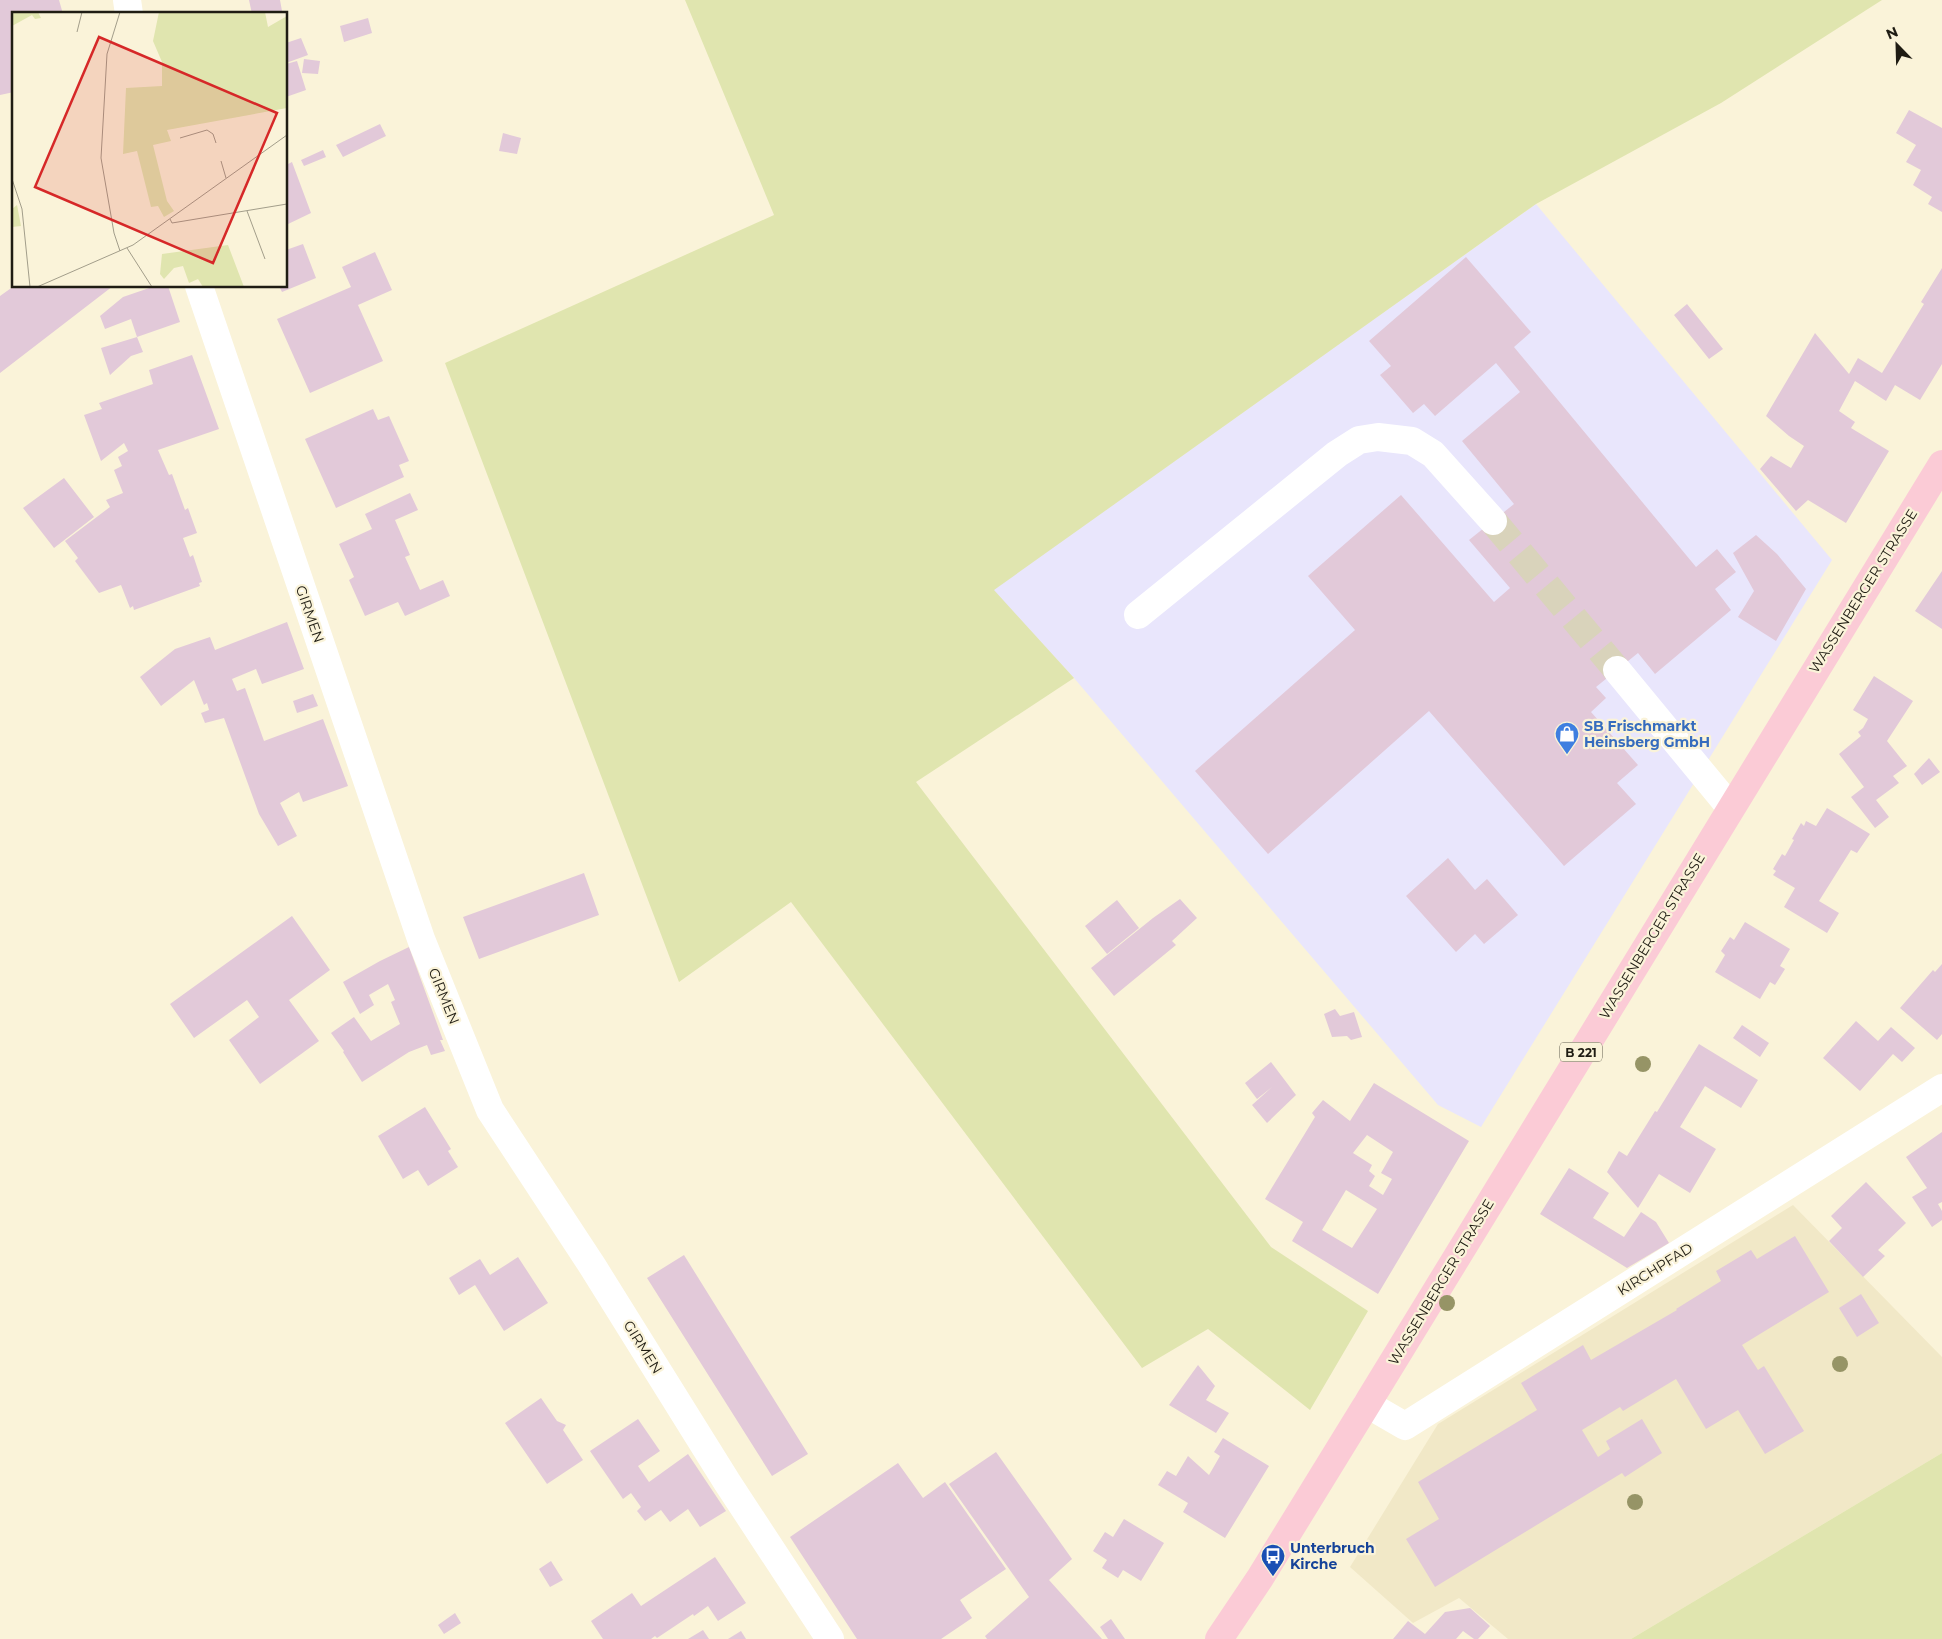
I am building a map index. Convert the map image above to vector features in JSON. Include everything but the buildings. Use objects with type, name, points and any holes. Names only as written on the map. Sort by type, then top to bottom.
[{"type":"main road","name":"WASSENBERGER STRASSE","points":[[1219,1639],[1260,1578],[1730,807],[1942,464]]},
{"type":"street","name":"GIRMEN","points":[[200,288],[421,938],[490,1110],[593,1267],[727,1482],[830,1639]]},
{"type":"street","points":[[1138,615],[1337,454],[1359,440],[1378,437],[1412,441],[1426,449],[1448,469],[1492,521]]},
{"type":"street","points":[[1617,670],[1730,807]]},
{"type":"street","name":"KIRCHPFAD","points":[[1367,1404],[1405,1426],[1942,1088]]},
{"type":"shaded area","points":[[1536,204],[1832,560],[1481,1127],[1438,1105],[1074,678],[993,590]]},
{"type":"shaded area","points":[[1793,1205],[1942,1357],[1942,1453],[1631,1639],[1508,1639],[1459,1598],[1413,1623],[1350,1567],[1438,1424]]},
{"type":"green space","points":[[685,0],[1882,0],[1721,103],[1536,204],[994,590],[1074,678],[916,782],[1271,1247],[1368,1311],[1310,1410],[1208,1329],[1142,1368],[791,902],[679,982],[445,363],[774,215]]},
{"type":"green space","points":[[1942,1453],[1942,1639],[1631,1639]]},
{"type":"tunnel","points":[[1493,521],[1617,670]]},
{"type":"place","name":"SB Frischmarkt Heinsberg GmbH","points":[[1567,755]]},
{"type":"place","name":"Unterbruch Kirche","points":[[1273,1577]]}]
